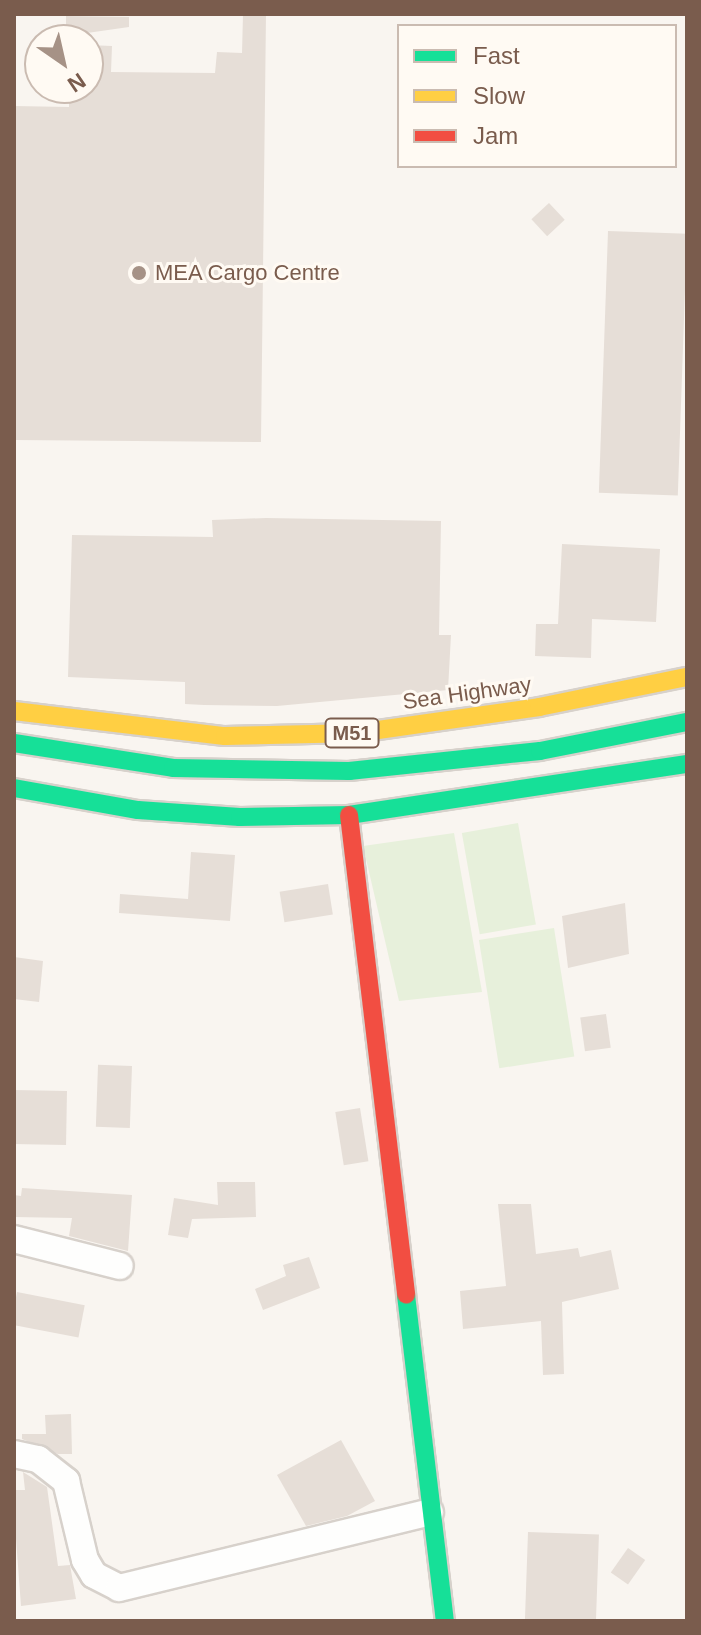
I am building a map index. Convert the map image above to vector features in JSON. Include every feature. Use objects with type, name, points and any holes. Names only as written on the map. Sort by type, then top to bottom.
[{"type":"main road","name":"Sea Highway","points":[[14,711],[225,736],[357,733],[539,707],[687,677]]},
{"type":"main road","name":"M51","points":[[14,743],[173,768],[349,771],[540,751],[687,722]]},
{"type":"main road","points":[[14,788],[138,810],[349,815],[687,764]]},
{"type":"main road","points":[[349,815],[445,1621]]},
{"type":"street","points":[[14,1239],[120,1266]]},
{"type":"street","points":[[14,1454],[38,1459],[66,1481],[85,1560],[94,1575],[119,1588],[430,1512]]},
{"type":"green space","points":[[518,823],[536,924],[480,934],[462,833]]},
{"type":"green space","points":[[454,833],[482,992],[399,1001],[363,846]]},
{"type":"green space","points":[[554,928],[574,1056],[499,1068],[479,940]]},
{"type":"building","name":"MEA Cargo Centre","points":[[243,14],[266,14],[261,442],[14,440],[14,106],[104,104],[104,46],[112,46],[111,72],[215,73],[217,52],[242,53]]},
{"type":"building","points":[[66,16],[129,17],[129,27],[104,31],[104,24],[66,24]]},
{"type":"building","points":[[549,203],[565,220],[547,236],[531,219]]},
{"type":"building","points":[[608,231],[687,234],[678,496],[599,493]]},
{"type":"building","points":[[212,520],[441,521],[439,635],[451,635],[448,690],[277,706],[204,705],[185,704],[185,682],[68,677],[72,535],[213,537]]},
{"type":"building","points":[[562,544],[660,549],[656,622],[592,619],[591,658],[535,656],[536,624],[558,624]]},
{"type":"building","points":[[191,852],[235,855],[230,921],[119,913],[120,894],[188,899]]},
{"type":"building","points":[[328,884],[333,915],[284,922],[280,892]]},
{"type":"building","points":[[625,903],[629,954],[568,968],[562,916]]},
{"type":"building","points":[[14,957],[43,961],[39,1002],[14,999]]},
{"type":"building","points":[[606,1014],[611,1048],[585,1051],[580,1018]]},
{"type":"building","points":[[98,1065],[132,1066],[130,1128],[96,1127]]},
{"type":"building","points":[[14,1090],[67,1091],[66,1145],[14,1144]]},
{"type":"building","points":[[360,1108],[368,1161],[344,1165],[335,1112]]},
{"type":"building","points":[[217,1182],[255,1182],[256,1217],[192,1219],[188,1238],[168,1235],[174,1198],[218,1205]]},
{"type":"building","points":[[22,1188],[132,1195],[128,1251],[69,1236],[72,1218],[14,1217],[14,1195],[21,1196]]},
{"type":"building","points":[[498,1204],[531,1204],[536,1254],[578,1248],[580,1257],[611,1250],[619,1289],[562,1302],[564,1374],[543,1375],[541,1321],[463,1329],[460,1291],[506,1286]]},
{"type":"building","points":[[309,1257],[320,1288],[263,1310],[255,1289],[286,1276],[283,1265]]},
{"type":"building","points":[[17,1292],[85,1305],[78,1338],[14,1325]]},
{"type":"building","points":[[71,1414],[72,1454],[58,1454],[22,1439],[22,1434],[46,1434],[45,1415]]},
{"type":"building","points":[[341,1440],[375,1501],[347,1516],[306,1526],[277,1475]]},
{"type":"building","points":[[23,1472],[47,1487],[58,1566],[70,1565],[76,1599],[21,1606],[14,1512],[15,1490],[25,1490]]},
{"type":"building","points":[[528,1532],[599,1534],[596,1621],[525,1621]]},
{"type":"building","points":[[628,1548],[645,1560],[628,1585],[611,1573]]},
{"type":"traffic: fast","points":[[14,743],[173,768],[349,771],[540,751],[687,722]]},
{"type":"traffic: fast","points":[[14,788],[138,810],[240,817],[349,815],[687,764]]},
{"type":"traffic: fast","points":[[406,1295],[445,1621]]},
{"type":"traffic: slow","points":[[14,711],[225,736],[357,733],[539,707],[687,677]]},
{"type":"traffic: jam","points":[[349,815],[406,1295]]},
{"type":"place","name":"MEA Cargo Centre","points":[[139,273]]}]
